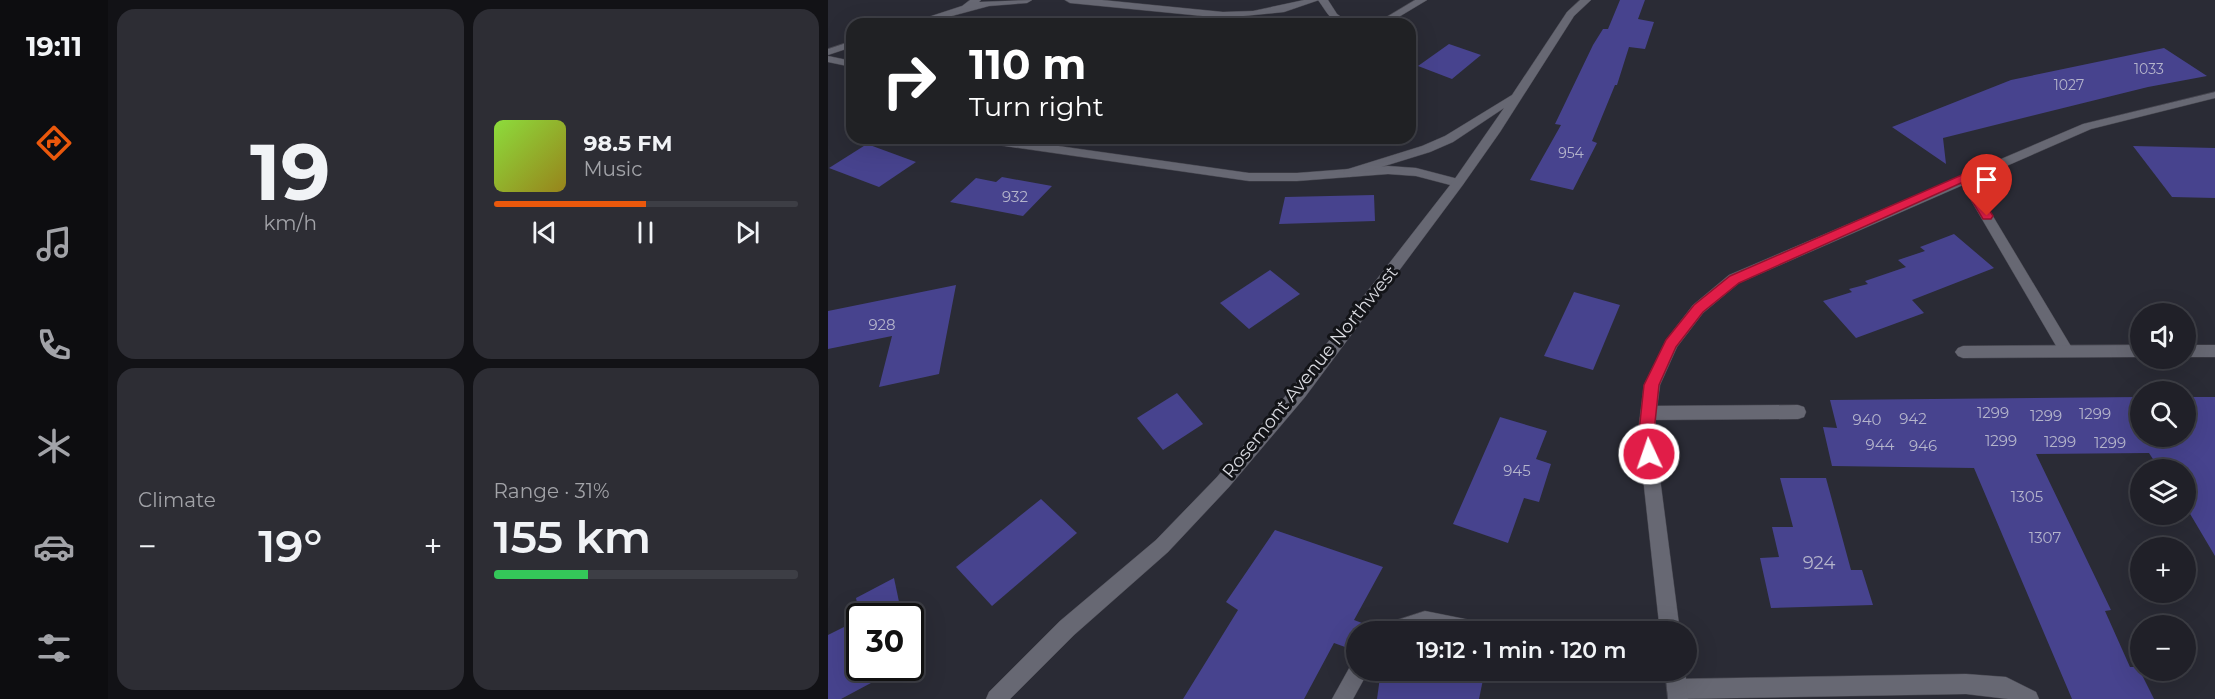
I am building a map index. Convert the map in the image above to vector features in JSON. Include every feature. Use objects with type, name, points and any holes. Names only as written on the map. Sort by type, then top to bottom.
[{"type":"street","points":[[965,8],[976,0]]},
{"type":"street","points":[[932,18],[989,3],[1027,0]]},
{"type":"street","points":[[1070,0],[1208,15],[1245,16],[1278,11],[1314,0]]},
{"type":"street","points":[[1323,0],[1337,18]]},
{"type":"street","points":[[1390,18],[1422,0]]},
{"type":"street","name":"Rosemont Avenue Northwest","points":[[996,698],[1066,628],[1162,546],[1223,482],[1299,392],[1458,183],[1570,14],[1586,0]]},
{"type":"street","points":[[828,52],[846,46]]},
{"type":"street","points":[[828,60],[846,63]]},
{"type":"street","points":[[1349,174],[1426,149],[1449,139],[1519,93]]},
{"type":"street","points":[[1669,621],[1646,432],[1652,385],[1671,344],[1698,309],[1734,279],[2087,126],[2215,95]]},
{"type":"street","points":[[1019,144],[1249,177],[1297,177],[1388,170],[1416,171],[1458,183]]},
{"type":"street","points":[[1964,178],[2067,352]]},
{"type":"street","points":[[1963,352],[2130,351]]},
{"type":"street","points":[[2196,351],[2215,351]]},
{"type":"street","points":[[1649,413],[1798,412]]},
{"type":"street","points":[[1342,699],[1353,681]]},
{"type":"street","points":[[1676,686],[1745,694],[1966,684],[2006,687],[2029,699]]},
{"type":"building","points":[[1620,0],[1645,0],[1638,19],[1654,22],[1645,49],[1629,47],[1617,85],[1615,85],[1592,141],[1597,143],[1573,190],[1530,180],[1561,125],[1555,124],[1593,45],[1603,29],[1608,29]]},
{"type":"building","points":[[1449,44],[1481,55],[1452,79],[1418,66]]},
{"type":"building","points":[[2164,48],[2207,76],[2148,87],[1943,138],[1946,164],[1892,127],[2011,80]]},
{"type":"building","points":[[867,144],[916,162],[879,187],[829,168]]},
{"type":"building","points":[[2133,146],[2215,148],[2215,198],[2172,197]]},
{"type":"building","points":[[1002,177],[1052,186],[1023,216],[950,202],[976,178],[996,182]]},
{"type":"building","points":[[1374,195],[1375,221],[1279,224],[1285,197]]},
{"type":"building","points":[[1954,234],[1994,268],[1912,300],[1924,313],[1856,338],[1823,301],[1852,292],[1849,289],[1868,284],[1865,281],[1906,267],[1898,260],[1925,251],[1920,247]]},
{"type":"building","points":[[1270,270],[1300,294],[1249,329],[1220,303]]},
{"type":"building","points":[[956,285],[939,374],[879,387],[892,336],[828,349],[828,311]]},
{"type":"building","points":[[1574,292],[1620,305],[1593,370],[1544,356]]},
{"type":"building","points":[[1177,393],[1203,424],[1163,450],[1137,418]]},
{"type":"building","points":[[2130,397],[2130,447],[2196,447],[2196,397],[2215,397],[2215,556],[2196,524],[2196,459],[2153,459],[2149,453],[2036,454],[2111,610],[2105,611],[2130,667],[2130,681],[2145,681],[2154,699],[2072,699],[1974,468],[1832,466],[1823,427],[1837,428],[1830,400]]},
{"type":"building","points":[[1500,417],[1547,431],[1536,459],[1551,464],[1539,502],[1524,498],[1508,543],[1453,524]]},
{"type":"building","points":[[1780,478],[1826,478],[1851,570],[1862,570],[1873,605],[1771,608],[1760,558],[1779,557],[1772,527],[1793,527]]},
{"type":"building","points":[[1041,499],[1077,533],[992,606],[956,567]]},
{"type":"building","points":[[1275,530],[1383,567],[1354,620],[1357,621],[1346,621],[1346,647],[1334,643],[1304,699],[1183,699],[1238,610],[1226,602]]},
{"type":"building","points":[[894,578],[899,603],[857,603],[856,598]]},
{"type":"building","points":[[846,626],[846,681],[875,681],[841,699],[828,699],[828,635]]},
{"type":"building","points":[[1379,681],[1483,681],[1479,699],[1377,699]]},
{"type":"route","points":[[1649,454],[1646,432],[1652,385],[1671,344],[1698,309],[1734,279],[1964,178],[1987,216]]}]
